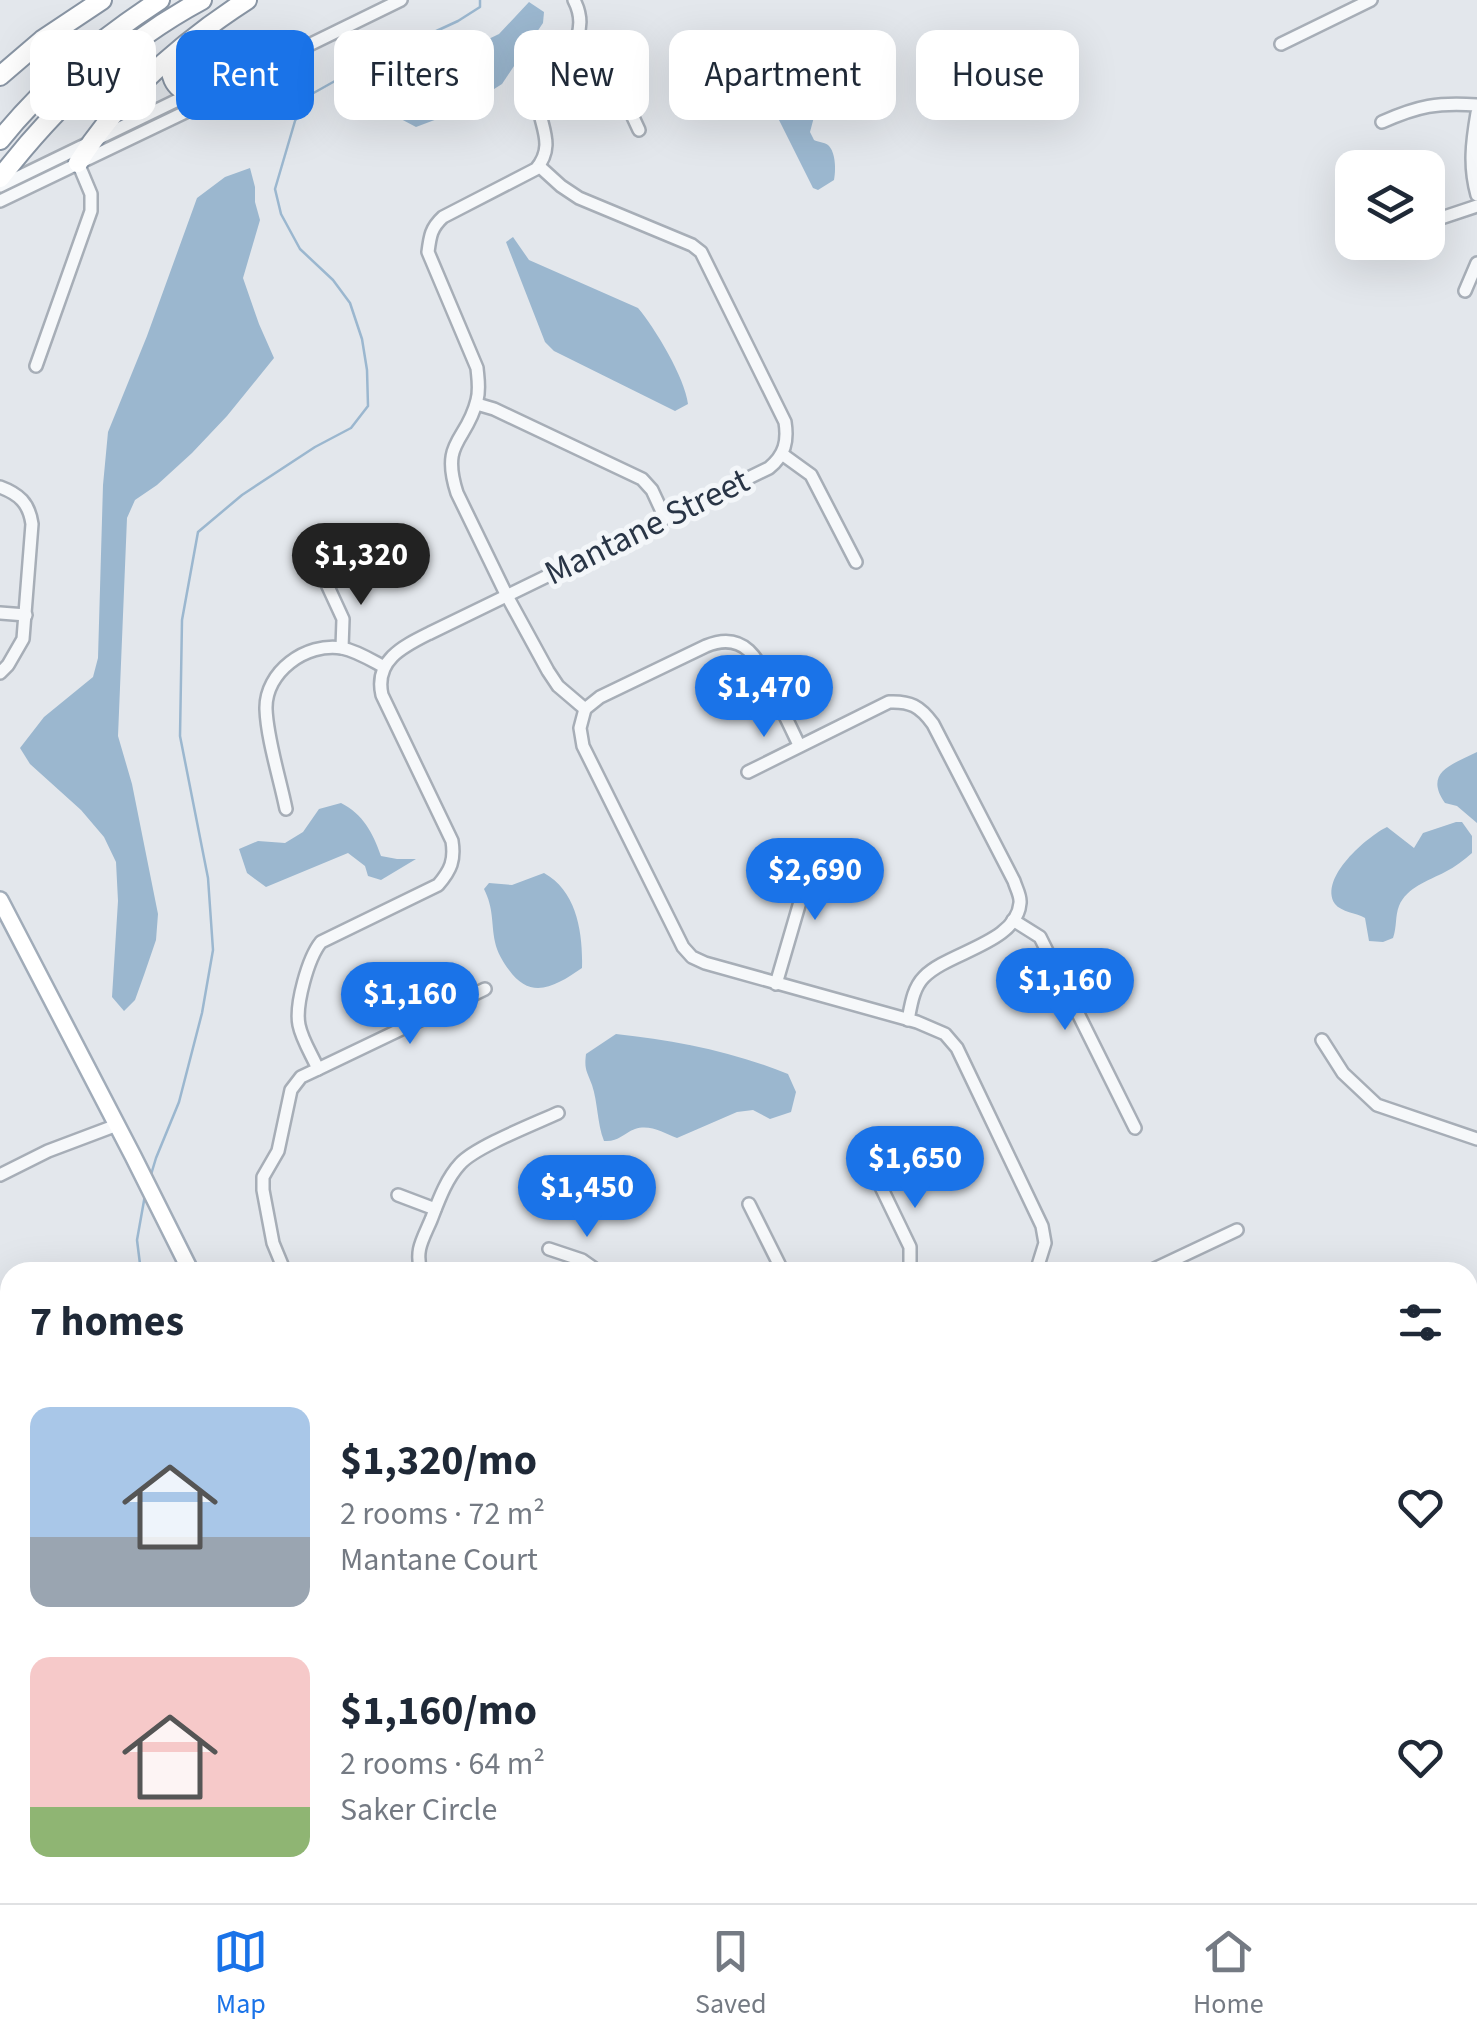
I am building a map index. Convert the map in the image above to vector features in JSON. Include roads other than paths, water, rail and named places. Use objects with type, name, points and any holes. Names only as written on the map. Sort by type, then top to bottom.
[{"type":"highway","points":[[0,76],[42,40],[102,0]]},
{"type":"highway","points":[[0,140],[86,54],[160,0]]},
{"type":"highway","points":[[0,178],[46,120],[97,72],[150,32],[202,0]]},
{"type":"highway","points":[[78,163],[92,141],[157,69],[246,0]]},
{"type":"highway","points":[[172,57],[172,77],[176,83]]},
{"type":"main road","points":[[0,900],[4,918],[134,1156],[186,1262]]},
{"type":"street","points":[[314,43],[401,0]]},
{"type":"street","points":[[574,0],[581,14],[580,30]]},
{"type":"street","points":[[1281,44],[1371,0]]},
{"type":"street","points":[[0,186],[176,100]]},
{"type":"street","points":[[1382,122],[1427,105],[1448,103],[1477,109],[1471,158],[1477,195]]},
{"type":"street","points":[[0,201],[176,116]]},
{"type":"street","points":[[543,120],[544,160],[536,170],[443,216],[432,227],[428,252],[476,368],[479,388],[477,404],[452,452],[452,478],[507,596],[552,677],[586,710]]},
{"type":"street","points":[[634,120],[639,130]]},
{"type":"street","points":[[36,366],[91,211],[90,194],[78,163]]},
{"type":"street","points":[[539,166],[579,198],[701,252],[785,422],[787,438],[782,454],[811,475],[856,562]]},
{"type":"street","points":[[1445,217],[1477,206]]},
{"type":"street","points":[[1465,291],[1477,263]]},
{"type":"street","points":[[477,404],[642,480],[665,518]]},
{"type":"street","name":"Mantane Street","points":[[384,668],[404,646],[769,468],[782,454]]},
{"type":"street","points":[[0,487],[22,499],[30,514],[23,638],[0,674]]},
{"type":"street","points":[[325,580],[343,619],[342,648]]},
{"type":"street","points":[[0,612],[26,615]]},
{"type":"street","points":[[799,745],[757,660],[745,648],[730,642],[706,646],[600,697],[586,710],[580,728],[583,746],[683,947],[698,960],[908,1020],[945,1034],[958,1048],[1044,1231],[1045,1248],[1040,1262]]},
{"type":"street","points":[[286,809],[266,707],[274,679],[296,658],[323,648],[342,648],[384,668],[382,695],[452,841],[453,860],[438,884],[321,942],[314,950],[298,1021],[318,1069]]},
{"type":"street","points":[[748,772],[888,702],[906,701],[922,708],[933,724],[1021,901],[1004,932],[928,973],[915,990],[908,1020]]},
{"type":"street","points":[[776,984],[802,895],[816,881],[856,860]]},
{"type":"street","points":[[1013,920],[1040,937],[1134,1128]]},
{"type":"street","points":[[281,1262],[273,1243],[263,1177],[278,1151],[292,1090],[301,1077],[485,989]]},
{"type":"street","points":[[1322,1040],[1343,1072],[1377,1105],[1477,1139]]},
{"type":"street","points":[[418,1262],[417,1256],[434,1208],[460,1163],[558,1113]]},
{"type":"street","points":[[0,1175],[48,1151],[117,1125]]},
{"type":"street","points":[[868,1160],[910,1247],[911,1262]]},
{"type":"street","points":[[398,1195],[434,1208]]},
{"type":"street","points":[[749,1204],[778,1262]]},
{"type":"street","points":[[1169,1262],[1237,1230]]},
{"type":"street","points":[[549,1249],[585,1262]]},
{"type":"water","points":[[529,2],[544,12],[538,30],[514,30],[514,66],[494,89],[494,36]]},
{"type":"water","points":[[403,120],[435,120],[416,127]]},
{"type":"water","points":[[779,120],[813,120],[810,132],[814,140],[831,148],[834,180],[818,190],[813,188]]},
{"type":"water","points":[[250,168],[260,220],[243,278],[274,358],[192,453],[135,500],[127,518],[118,736],[132,784],[158,914],[156,940],[144,975],[135,1000],[124,1011],[112,997],[118,901],[116,862],[104,837],[81,810],[30,764],[20,748],[44,717],[93,677],[98,658],[108,432],[197,198],[225,177]]},
{"type":"water","points":[[513,237],[529,260],[638,308],[668,354],[688,404],[675,411],[554,351],[545,342],[506,242]]},
{"type":"water","points":[[1477,752],[1477,823],[1457,806],[1445,803],[1437,784],[1444,770]]},
{"type":"water","points":[[341,803],[366,825],[381,856],[416,859],[381,880],[368,876],[365,866],[348,853],[266,887],[247,873],[239,849],[258,841],[285,843],[303,832],[319,809]]},
{"type":"water","points":[[1462,822],[1472,836],[1472,853],[1407,894],[1398,910],[1393,938],[1369,941],[1365,918],[1335,904],[1333,882],[1339,871],[1358,848],[1387,827],[1414,848],[1423,833]]},
{"type":"water","points":[[544,873],[564,891],[576,914],[582,968],[553,985],[535,988],[517,980],[500,957],[484,889],[489,883],[512,885]]},
{"type":"water","points":[[616,1034],[704,1048],[788,1074],[796,1092],[791,1112],[770,1119],[753,1110],[737,1112],[677,1138],[641,1128],[604,1141],[586,1054]]},
{"type":"waterway","points":[[150,1178],[179,1102],[202,1013],[213,950],[208,878],[180,736],[182,620],[198,532],[242,495],[351,428],[368,406],[362,339],[350,303],[333,280],[300,249],[281,214],[275,189],[295,121],[310,95],[367,63],[458,21],[480,7],[480,0]]},
{"type":"waterway","points":[[140,1262],[137,1240],[145,1195]]}]
